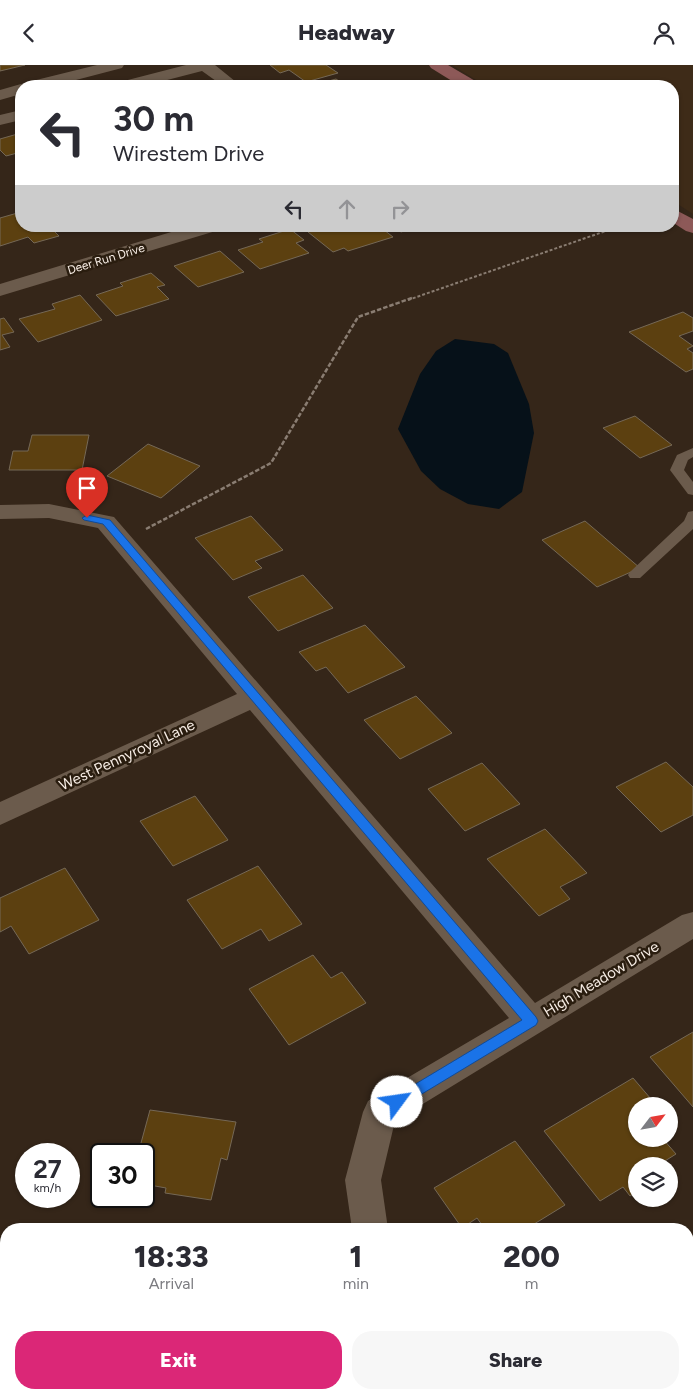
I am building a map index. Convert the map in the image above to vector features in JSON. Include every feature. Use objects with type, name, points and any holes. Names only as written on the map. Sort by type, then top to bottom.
[{"type":"street","points":[[57,80],[116,65]]},
{"type":"street","points":[[149,80],[205,65],[225,80]]},
{"type":"street","points":[[437,65],[461,80]]},
{"type":"street","points":[[0,95],[15,91]]},
{"type":"street","points":[[0,120],[15,116]]},
{"type":"street","points":[[679,218],[693,227]]},
{"type":"street","name":"Deer Run Drive","points":[[0,290],[192,232]]},
{"type":"street","points":[[0,513],[49,511],[106,522],[531,1021]]},
{"type":"street","name":"West Pennyroyal Lane","points":[[2,811],[254,697]]},
{"type":"street","name":"High Meadow Drive","points":[[369,1223],[363,1180],[380,1112],[693,924]]},
{"type":"lane","points":[[693,452],[682,458],[677,470],[693,491]]},
{"type":"lane","points":[[635,575],[691,523],[693,515]]},
{"type":"path","points":[[141,531],[271,463],[358,317],[603,232]]},
{"type":"shaded area","points":[[452,65],[693,65],[693,214],[679,205],[679,80],[476,80]]},
{"type":"shaded area","points":[[455,339],[494,344],[508,353],[529,404],[534,433],[522,492],[499,509],[468,504],[440,489],[421,471],[398,429],[420,374],[436,351]]},
{"type":"building","points":[[0,65],[25,65],[0,71]]},
{"type":"building","points":[[270,65],[326,65],[338,73],[313,80],[303,80],[289,70],[280,73]]},
{"type":"building","points":[[15,135],[15,154],[6,156],[0,150],[0,139]]},
{"type":"building","points":[[15,214],[15,232],[55,232],[59,236],[34,243],[28,237],[0,246],[0,218]]},
{"type":"building","points":[[281,232],[294,232],[304,240],[296,243],[309,253],[260,269],[238,250],[263,242],[259,239]]},
{"type":"building","points":[[308,232],[387,232],[393,237],[348,251],[344,248],[333,252]]},
{"type":"building","points":[[220,251],[244,272],[198,287],[174,266]]},
{"type":"building","points":[[151,273],[165,285],[157,287],[169,299],[116,316],[96,295],[123,286],[120,283]]},
{"type":"building","points":[[80,295],[102,320],[38,342],[19,319],[55,309],[52,304]]},
{"type":"building","points":[[683,312],[693,318],[693,331],[679,336],[693,346],[687,349],[693,353],[693,369],[686,372],[629,332]]},
{"type":"building","points":[[4,318],[14,332],[2,335],[10,347],[0,350],[0,319]]},
{"type":"building","points":[[635,416],[672,445],[640,458],[603,428]]},
{"type":"building","points":[[32,435],[89,435],[82,470],[9,470],[13,451],[28,451]]},
{"type":"building","points":[[148,444],[200,466],[161,498],[107,476]]},
{"type":"building","points":[[251,516],[283,550],[255,561],[262,568],[233,580],[195,538]]},
{"type":"building","points":[[585,521],[640,568],[597,587],[542,540]]},
{"type":"building","points":[[303,575],[333,608],[278,631],[248,597]]},
{"type":"building","points":[[365,625],[405,667],[348,693],[326,667],[316,671],[299,652]]},
{"type":"building","points":[[416,696],[452,733],[400,759],[364,720]]},
{"type":"building","points":[[666,762],[693,787],[693,815],[661,832],[616,787]]},
{"type":"building","points":[[482,763],[520,804],[465,831],[428,789]]},
{"type":"building","points":[[195,796],[228,840],[173,866],[140,821]]},
{"type":"building","points":[[545,829],[587,873],[560,887],[570,899],[539,916],[487,859]]},
{"type":"building","points":[[258,866],[302,924],[269,941],[261,929],[222,949],[187,900]]},
{"type":"building","points":[[65,868],[99,920],[29,954],[11,926],[0,932],[0,898]]},
{"type":"building","points":[[313,955],[331,978],[342,972],[366,1003],[289,1045],[249,989]]},
{"type":"building","points":[[693,1032],[693,1107],[650,1057]]},
{"type":"building","points":[[633,1078],[649,1097],[628,1097],[628,1147],[670,1147],[676,1154],[671,1157],[628,1157],[628,1193],[623,1187],[600,1201],[544,1131]]},
{"type":"building","points":[[150,1110],[236,1122],[227,1160],[221,1158],[211,1200],[165,1193],[166,1188],[155,1186],[155,1143],[141,1143]]},
{"type":"building","points":[[515,1141],[565,1205],[536,1223],[481,1223],[477,1218],[470,1223],[458,1223],[434,1188]]},
{"type":"route","points":[[87,518],[106,522],[531,1021],[397,1102]]}]
